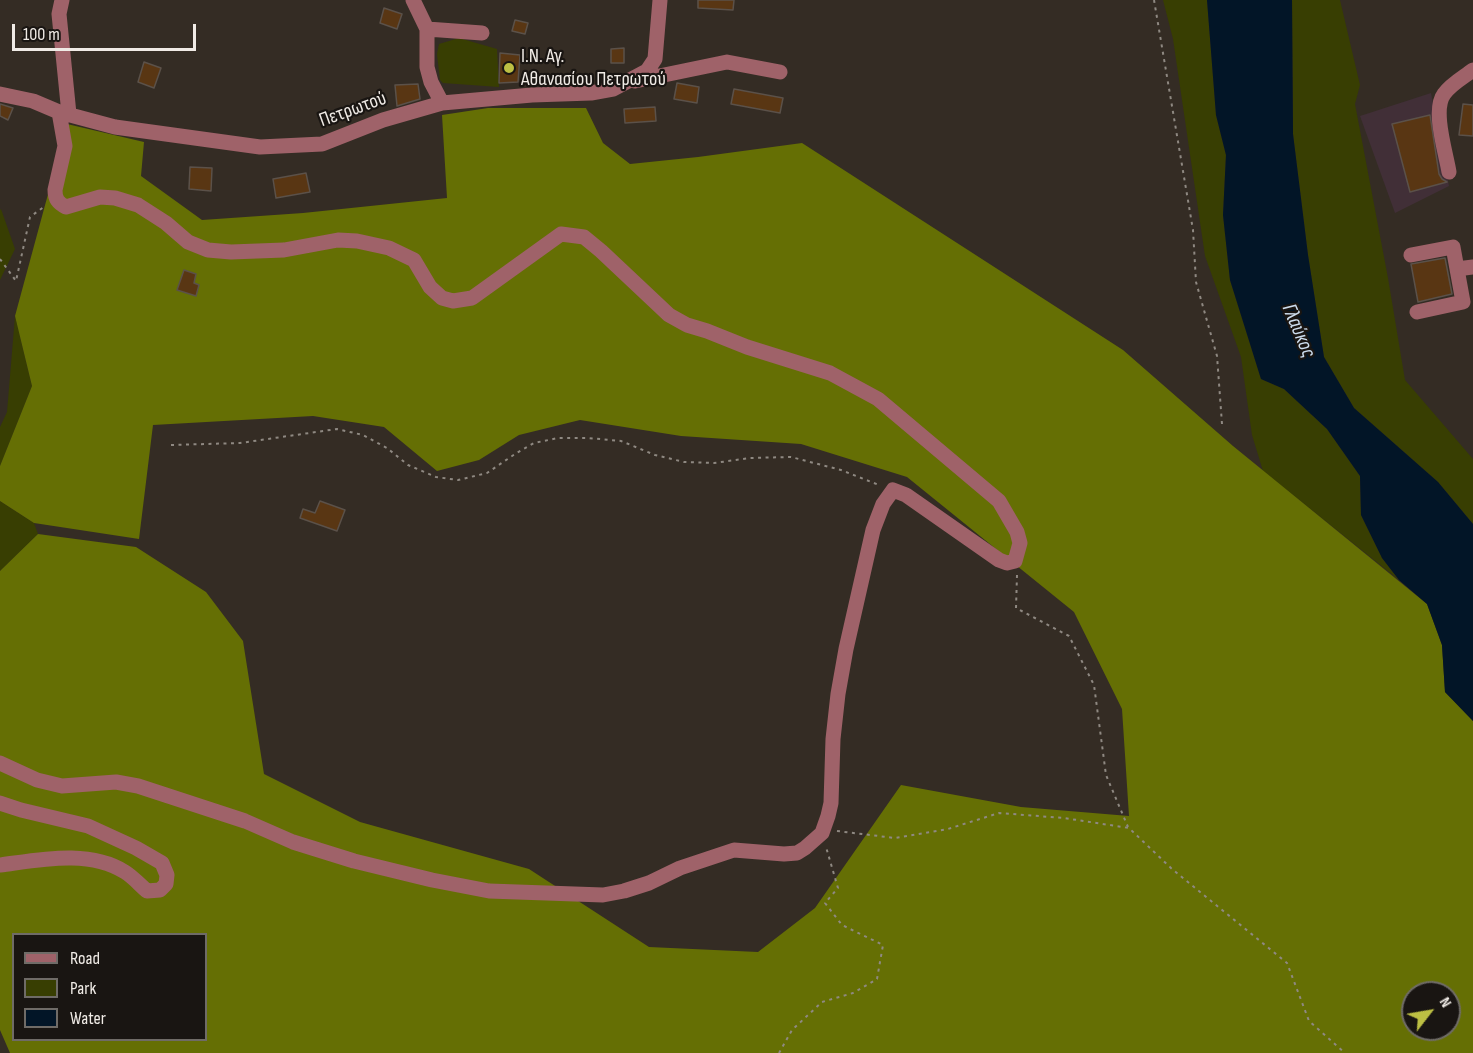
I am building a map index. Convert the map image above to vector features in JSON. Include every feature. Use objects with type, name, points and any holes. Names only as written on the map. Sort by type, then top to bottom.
[{"type":"street","points":[[0,764],[37,780],[62,786],[116,782],[138,786],[245,821],[293,842],[354,861],[432,880],[489,891],[603,895],[624,891],[649,883],[680,868],[734,850],[797,853],[822,833],[831,803],[833,740],[846,649],[873,531],[883,504],[893,490],[906,495],[999,560],[1007,563],[1015,561],[1020,543],[1017,532],[999,501],[878,399],[830,373],[687,325],[669,315],[601,250],[584,237],[561,234],[472,298],[453,301],[442,298],[430,287],[414,260],[389,248],[357,241],[338,240],[284,250],[231,252],[207,250],[188,242],[166,223],[138,205],[115,198],[100,197],[66,207],[59,204],[55,198],[55,190],[65,146],[59,14],[62,0]]},
{"type":"street","points":[[413,0],[427,29],[427,67],[431,82],[442,103]]},
{"type":"street","name":"Πετρωτού","points":[[0,94],[33,101],[64,113],[115,127],[260,147],[322,144],[383,120],[442,103],[532,95],[591,93],[613,89],[647,71],[655,59],[660,0]]},
{"type":"street","points":[[427,29],[482,33]]},
{"type":"street","points":[[626,83],[727,62],[780,72]]},
{"type":"street","points":[[1449,172],[1440,126],[1440,103],[1445,92],[1473,70]]},
{"type":"street","points":[[1411,255],[1453,247],[1463,302],[1417,312]]},
{"type":"street","points":[[1457,269],[1473,267]]},
{"type":"street","points":[[0,803],[88,826],[162,863],[167,875],[166,884],[160,890],[147,891],[126,872],[103,863],[56,858],[0,865]]},
{"type":"path","points":[[1154,0],[1193,230],[1196,282],[1217,356],[1222,424]]},
{"type":"path","points":[[0,259],[16,281],[30,218],[55,198]]},
{"type":"path","points":[[171,445],[240,443],[337,429],[363,435],[387,448],[408,465],[436,477],[458,480],[488,473],[534,443],[558,438],[588,438],[621,441],[655,455],[684,462],[714,463],[750,458],[791,457],[841,470],[893,490]]},
{"type":"path","points":[[1018,555],[1016,608],[1069,636],[1094,685],[1106,775],[1129,828],[1172,869],[1287,963],[1310,1021],[1345,1053]]},
{"type":"path","points":[[779,1053],[792,1030],[822,1002],[853,993],[877,979],[883,945],[842,925],[825,903],[838,888],[822,833],[841,830],[895,838],[948,829],[999,813],[1064,818],[1129,828]]},
{"type":"shaded area","points":[[1431,93],[1449,186],[1395,213],[1360,116]]},
{"type":"green space","points":[[1163,0],[1207,0],[1216,115],[1226,155],[1223,215],[1230,280],[1261,379],[1284,389],[1327,429],[1360,476],[1361,515],[1382,558],[1399,580],[1263,471],[1252,435],[1241,357],[1205,256],[1173,39]]},
{"type":"green space","points":[[1292,0],[1340,0],[1360,85],[1355,104],[1405,380],[1473,459],[1473,524],[1438,482],[1354,408],[1324,357],[1308,255],[1293,134]]},
{"type":"green space","points":[[459,38],[497,49],[499,87],[443,83],[440,80],[437,54],[439,44]]},
{"type":"green space","points":[[488,108],[586,108],[603,143],[630,164],[802,143],[1123,350],[1233,446],[1427,604],[1442,645],[1445,692],[1473,721],[1473,1053],[10,1053],[0,1030],[0,571],[38,534],[136,547],[206,592],[243,641],[264,774],[360,822],[529,869],[649,947],[758,952],[815,908],[901,785],[1021,807],[1129,816],[1122,709],[1074,612],[907,477],[801,444],[681,436],[580,420],[519,435],[479,460],[437,471],[384,427],[313,416],[153,425],[139,539],[34,523],[0,501],[0,466],[32,386],[15,316],[67,124],[144,142],[141,176],[202,220],[303,213],[447,198],[442,115]]},
{"type":"green space","points":[[0,210],[15,249],[0,280]]},
{"type":"green space","points":[[15,316],[32,386],[0,466],[0,427],[7,412]]},
{"type":"green space","points":[[0,501],[34,523],[38,534],[0,571]]},
{"type":"water","name":"Γλαύκος","points":[[1207,0],[1292,0],[1293,134],[1308,255],[1324,357],[1354,408],[1438,482],[1473,524],[1473,721],[1445,692],[1442,645],[1427,604],[1399,580],[1382,558],[1361,515],[1360,476],[1327,429],[1284,389],[1261,379],[1230,280],[1223,215],[1226,155],[1216,115]]},
{"type":"building","points":[[698,0],[734,0],[733,10],[698,8]]},
{"type":"building","points":[[384,8],[402,14],[397,29],[380,23]]},
{"type":"building","points":[[515,20],[528,23],[525,34],[512,31]]},
{"type":"building","points":[[624,48],[624,63],[611,63],[611,49]]},
{"type":"building","name":"Ι.Ν. Αγ. Αθανασίου Πετρωτού","points":[[500,53],[520,55],[518,82],[499,83]]},
{"type":"building","points":[[144,62],[161,68],[154,88],[138,82]]},
{"type":"building","points":[[677,83],[699,87],[697,103],[674,99]]},
{"type":"building","points":[[418,84],[420,99],[397,106],[395,85]]},
{"type":"building","points":[[734,89],[783,98],[780,113],[731,104]]},
{"type":"building","points":[[0,104],[13,108],[8,120],[0,116]]},
{"type":"building","points":[[1463,104],[1473,105],[1473,136],[1459,135]]},
{"type":"building","points":[[655,107],[656,121],[625,123],[624,109]]},
{"type":"building","points":[[1430,115],[1439,174],[1447,182],[1410,192],[1392,124]]},
{"type":"building","points":[[190,167],[212,168],[211,191],[189,189]]},
{"type":"building","points":[[306,173],[310,192],[276,198],[273,179]]},
{"type":"building","points":[[1445,258],[1452,294],[1418,302],[1411,264]]},
{"type":"building","points":[[184,270],[196,274],[194,283],[199,285],[196,296],[177,290]]},
{"type":"building","points":[[320,501],[345,510],[337,531],[300,518],[303,509],[315,513]]},
{"type":"place","name":"Ι.Ν. Αγ. Αθανασίου Πετρωτού","points":[[509,68]]}]
